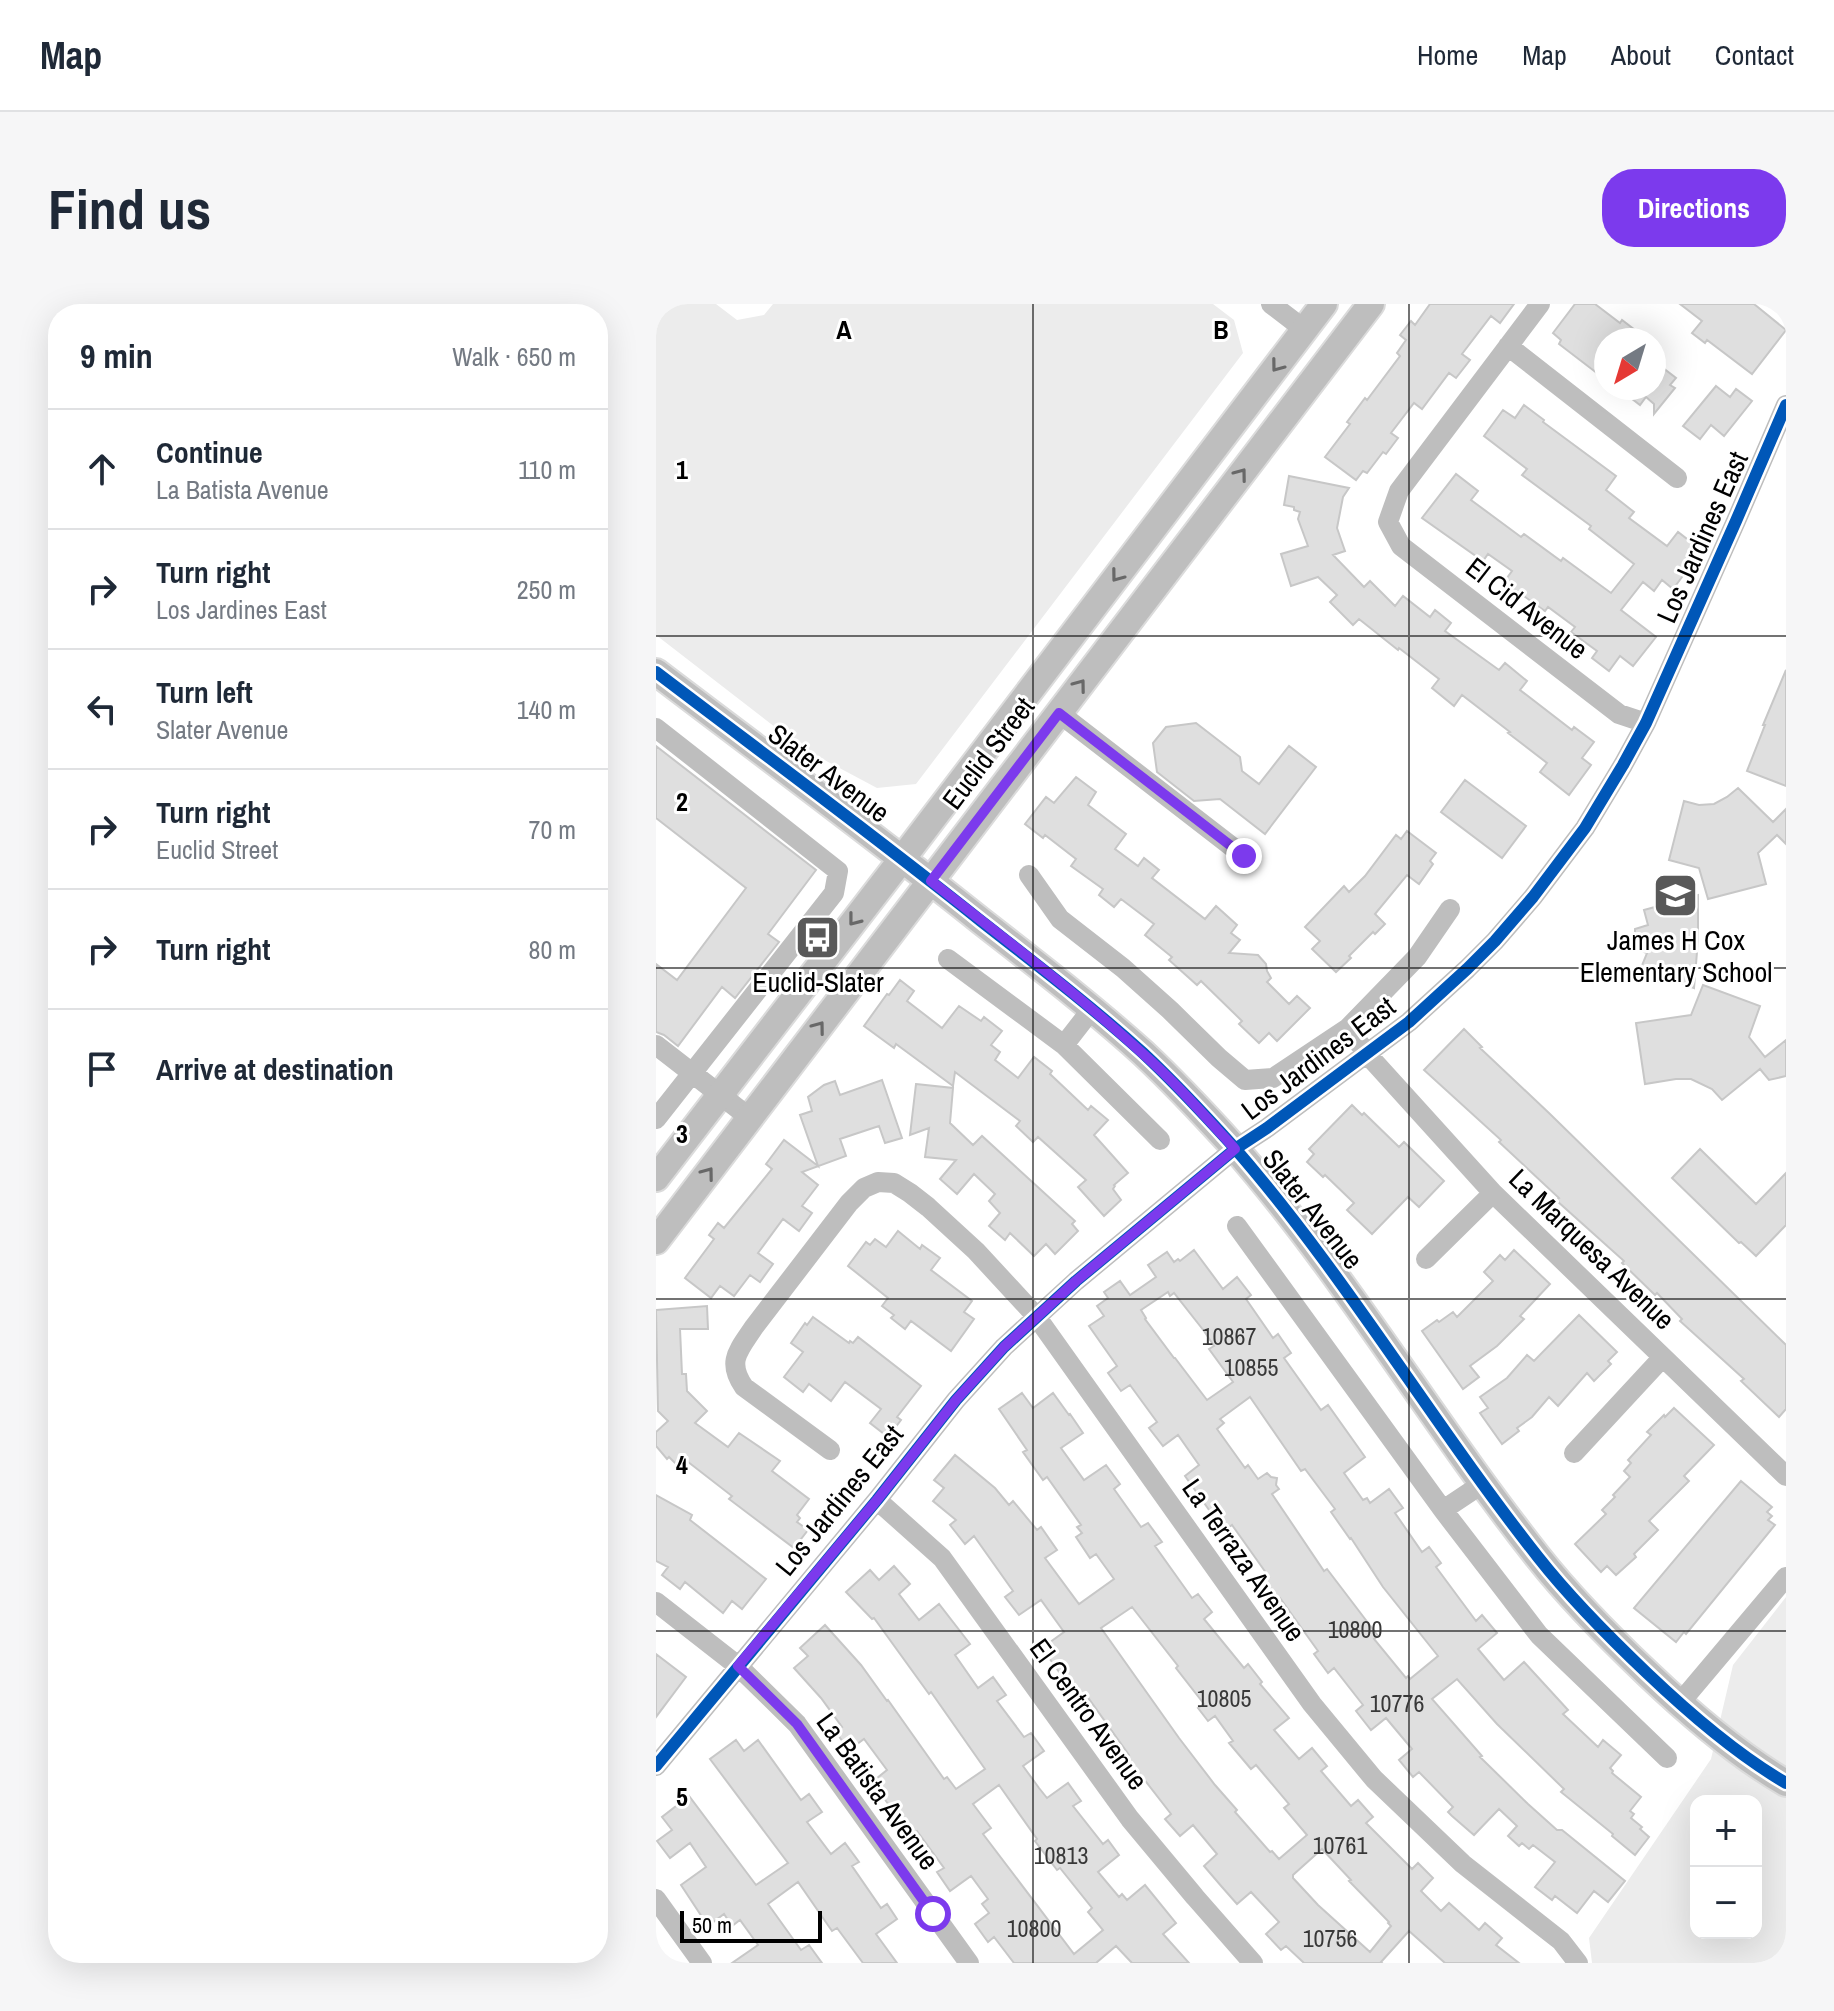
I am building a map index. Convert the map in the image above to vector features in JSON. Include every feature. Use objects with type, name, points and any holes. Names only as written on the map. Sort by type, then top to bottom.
[{"type":"main road","name":"Euclid Street","points":[[656,1178],[1324,304]]},
{"type":"main road","name":"Euclid Street","points":[[656,1241],[1371,304]]},
{"type":"main road","points":[[1164,514],[1194,536]]},
{"type":"main road","name":"Slater Avenue","points":[[656,672],[931,881],[1092,1009],[1185,1093],[1235,1149],[1322,1257],[1482,1484],[1541,1561],[1603,1632],[1679,1704],[1786,1783]]},
{"type":"street","points":[[1271,304],[1305,330]]},
{"type":"street","points":[[1540,304],[1508,346],[1677,478]]},
{"type":"street","name":"El Cid Avenue","points":[[1508,346],[1399,491],[1388,522],[1401,546],[1619,714],[1646,723]]},
{"type":"street","name":"Los Jardines East","points":[[656,1766],[956,1400],[1004,1347],[1076,1281],[1235,1149],[1409,1022],[1495,941],[1533,897],[1585,828],[1646,723],[1786,405]]},
{"type":"street","points":[[1059,713],[1244,856]]},
{"type":"street","points":[[656,728],[838,871],[834,893],[656,1119]]},
{"type":"street","points":[[1029,875],[1060,919],[1123,968],[1245,1080],[1273,1078],[1348,1028],[1417,957],[1450,909]]},
{"type":"street","points":[[948,959],[1064,1045],[1160,1140]]},
{"type":"street","points":[[1064,1045],[1092,1009]]},
{"type":"street","name":"La Marquesa Avenue","points":[[1348,1028],[1367,1054],[1493,1193],[1786,1476]]},
{"type":"street","points":[[656,1045],[750,1118]]},
{"type":"street","name":"La Terraza Avenue","points":[[830,1450],[744,1387],[735,1373],[735,1363],[754,1327],[849,1203],[864,1188],[878,1182],[894,1183],[928,1207],[976,1251],[1036,1316],[1312,1704],[1365,1769],[1463,1864],[1561,1941],[1578,1963]]},
{"type":"street","points":[[1426,1259],[1493,1193]]},
{"type":"street","points":[[1237,1226],[1443,1510],[1539,1635],[1667,1758]]},
{"type":"street","points":[[1574,1453],[1663,1357]]},
{"type":"street","points":[[1443,1510],[1482,1484]]},
{"type":"street","name":"El Centro Avenue","points":[[877,1500],[942,1558],[1130,1819],[1253,1963]]},
{"type":"street","points":[[1679,1704],[1786,1577]]},
{"type":"street","name":"La Batista Avenue","points":[[656,1602],[738,1666],[797,1724],[969,1963]]},
{"type":"street","points":[[656,1899],[702,1963]]},
{"type":"shaded area","points":[[656,304],[716,304],[737,320],[764,315],[773,304],[1213,304],[1234,320],[1243,353],[916,784],[877,788],[802,748],[656,635]]},
{"type":"shaded area","points":[[1786,1597],[1786,1963],[1592,1963],[1589,1938],[1711,1759],[1733,1665]]},
{"type":"building","points":[[1430,304],[1514,304],[1500,323],[1491,316],[1462,354],[1470,360],[1456,378],[1449,373],[1422,409],[1414,403],[1391,433],[1398,438],[1386,454],[1383,452],[1367,473],[1363,471],[1356,480],[1325,457],[1350,424],[1347,422],[1400,356],[1397,353],[1406,340],[1400,335],[1411,321],[1415,325]]},
{"type":"building","points":[[1575,304],[1595,304],[1620,323],[1622,320],[1632,328],[1594,328],[1594,371],[1559,344],[1561,340],[1553,333]]},
{"type":"building","points":[[1680,304],[1754,304],[1786,330],[1752,374],[1707,340],[1705,343],[1692,333],[1702,321]]},
{"type":"building","points":[[1666,370],[1676,378],[1670,385],[1675,388],[1666,399]]},
{"type":"building","points":[[1716,386],[1730,397],[1736,389],[1752,401],[1724,436],[1711,425],[1700,439],[1683,426]]},
{"type":"building","points":[[1649,400],[1665,400],[1654,414],[1654,404]]},
{"type":"building","points":[[1524,405],[1616,476],[1606,490],[1634,512],[1629,518],[1667,546],[1678,532],[1696,546],[1685,560],[1691,565],[1673,589],[1662,580],[1654,591],[1643,582],[1621,610],[1656,637],[1633,666],[1620,656],[1609,671],[1592,658],[1597,651],[1571,632],[1575,627],[1548,607],[1545,611],[1504,582],[1512,571],[1488,554],[1483,561],[1422,518],[1456,474],[1478,491],[1471,500],[1521,537],[1524,534],[1561,561],[1563,558],[1611,593],[1634,564],[1589,529],[1591,526],[1522,475],[1527,469],[1484,436],[1503,410],[1515,418]]},
{"type":"building","points":[[1289,476],[1349,488],[1343,497],[1337,528],[1345,551],[1333,555],[1364,587],[1370,581],[1395,606],[1403,596],[1430,617],[1435,610],[1451,623],[1445,631],[1499,670],[1505,663],[1527,681],[1520,690],[1572,730],[1574,727],[1594,742],[1582,758],[1591,765],[1569,795],[1540,772],[1547,763],[1510,732],[1462,695],[1454,706],[1432,688],[1439,679],[1359,619],[1353,625],[1330,602],[1337,595],[1318,577],[1291,586],[1281,554],[1308,546],[1298,519],[1300,512],[1284,505]]},
{"type":"building","points":[[1786,670],[1786,786],[1747,771]]},
{"type":"building","points":[[1196,723],[1240,757],[1242,771],[1259,784],[1289,746],[1316,767],[1265,834],[1220,799],[1194,801],[1157,772],[1153,743],[1166,727]]},
{"type":"building","points":[[656,746],[816,870],[768,934],[779,942],[735,998],[722,987],[678,1046],[656,1032],[656,964],[677,980],[746,888],[656,818]]},
{"type":"building","points":[[1076,777],[1096,792],[1088,805],[1126,834],[1115,849],[1138,866],[1144,858],[1159,870],[1152,878],[1205,919],[1216,906],[1237,925],[1231,933],[1240,940],[1229,953],[1258,955],[1266,964],[1271,978],[1267,982],[1289,1004],[1297,996],[1310,1008],[1277,1041],[1269,1033],[1259,1043],[1239,1024],[1242,1021],[1201,981],[1197,985],[1169,960],[1172,957],[1145,935],[1154,924],[1121,899],[1114,907],[1099,895],[1103,889],[1071,866],[1076,859],[1025,824],[1046,797],[1054,803]]},
{"type":"building","points":[[1465,780],[1526,826],[1502,858],[1441,812]]},
{"type":"building","points":[[1738,788],[1773,822],[1786,809],[1786,844],[1777,835],[1758,853],[1766,884],[1708,899],[1699,868],[1669,860],[1684,801],[1699,805],[1714,804]]},
{"type":"building","points":[[1407,831],[1436,853],[1430,861],[1433,864],[1419,884],[1407,875],[1375,914],[1385,924],[1375,934],[1373,932],[1336,972],[1312,949],[1320,941],[1305,927],[1344,886],[1349,892],[1396,835],[1401,839]]},
{"type":"building","points":[[1698,895],[1694,988],[1641,968],[1647,953],[1635,949],[1635,929],[1648,925],[1644,910]]},
{"type":"building","points":[[900,980],[914,991],[907,1001],[942,1028],[959,1006],[981,1021],[984,1017],[1002,1031],[991,1045],[1000,1052],[995,1060],[1018,1078],[1034,1057],[1052,1071],[1050,1074],[1088,1110],[1091,1106],[1108,1120],[1094,1135],[1128,1173],[1114,1185],[1113,1189],[1121,1200],[1104,1216],[1078,1187],[1086,1180],[1038,1137],[1033,1142],[1016,1126],[1020,1121],[955,1072],[953,1086],[896,1044],[894,1048],[864,1026]]},
{"type":"building","points":[[1703,985],[1760,1006],[1749,1037],[1765,1057],[1786,1040],[1786,1076],[1769,1080],[1760,1069],[1722,1100],[1712,1089],[1691,1079],[1645,1084],[1636,1023],[1691,1015]]},
{"type":"building","points":[[1464,1029],[1786,1345],[1786,1409],[1779,1417],[1741,1381],[1744,1379],[1680,1321],[1682,1319],[1657,1293],[1655,1295],[1622,1263],[1624,1261],[1556,1200],[1559,1198],[1499,1142],[1501,1140],[1424,1070]]},
{"type":"building","points":[[882,1080],[902,1138],[885,1143],[879,1126],[840,1139],[846,1156],[802,1172],[818,1185],[802,1206],[812,1213],[799,1231],[783,1219],[758,1253],[773,1264],[760,1282],[750,1275],[734,1296],[720,1286],[711,1298],[685,1278],[714,1239],[709,1235],[718,1223],[724,1228],[772,1169],[766,1164],[784,1140],[818,1166],[800,1115],[812,1111],[808,1097],[835,1081],[840,1095]]},
{"type":"building","points":[[916,1084],[953,1088],[950,1123],[973,1145],[982,1136],[1075,1221],[1072,1224],[1078,1231],[1055,1254],[1046,1244],[1034,1256],[1010,1233],[1005,1240],[989,1226],[1000,1213],[989,1201],[995,1194],[974,1174],[957,1194],[940,1179],[956,1160],[925,1157],[929,1128],[910,1135]]},
{"type":"building","points":[[1352,1105],[1399,1147],[1404,1142],[1444,1181],[1419,1207],[1408,1197],[1372,1234],[1347,1210],[1354,1203],[1307,1162],[1314,1154],[1309,1149]]},
{"type":"building","points":[[1700,1149],[1756,1204],[1786,1173],[1786,1225],[1756,1256],[1672,1178]]},
{"type":"building","points":[[898,1231],[920,1249],[922,1245],[940,1258],[931,1270],[972,1301],[964,1312],[974,1319],[951,1351],[911,1321],[905,1329],[891,1318],[894,1315],[882,1306],[888,1298],[848,1266],[866,1242],[870,1245],[875,1239],[886,1247]]},
{"type":"building","points":[[1194,1250],[1223,1289],[1237,1277],[1251,1295],[1246,1299],[1273,1338],[1278,1334],[1291,1353],[1284,1358],[1321,1410],[1328,1405],[1365,1457],[1344,1473],[1363,1500],[1367,1498],[1370,1503],[1389,1489],[1403,1508],[1395,1513],[1422,1552],[1429,1547],[1441,1563],[1436,1567],[1476,1621],[1482,1615],[1497,1633],[1478,1649],[1504,1680],[1524,1662],[1568,1710],[1563,1714],[1598,1747],[1603,1740],[1621,1755],[1610,1768],[1641,1797],[1630,1811],[1634,1814],[1631,1818],[1649,1837],[1635,1855],[1561,1792],[1564,1789],[1497,1724],[1457,1679],[1432,1699],[1480,1757],[1528,1804],[1625,1881],[1608,1902],[1594,1891],[1577,1913],[1555,1896],[1552,1900],[1535,1887],[1555,1862],[1533,1845],[1529,1849],[1522,1843],[1519,1846],[1508,1836],[1517,1826],[1499,1809],[1474,1835],[1448,1812],[1453,1807],[1419,1772],[1413,1777],[1399,1760],[1412,1749],[1386,1718],[1371,1730],[1356,1711],[1363,1705],[1334,1668],[1328,1673],[1314,1654],[1318,1651],[1280,1598],[1272,1603],[1259,1585],[1269,1577],[1232,1525],[1224,1531],[1185,1476],[1199,1465],[1178,1435],[1163,1446],[1149,1428],[1157,1422],[1130,1385],[1121,1391],[1108,1373],[1117,1366],[1089,1326],[1104,1316],[1097,1306],[1108,1298],[1104,1292],[1120,1281],[1130,1295],[1156,1277],[1148,1265],[1167,1252],[1174,1262]],"holes":[[[1168,1292],[1170,1296],[1174,1293],[1204,1331],[1214,1346],[1209,1349],[1233,1382],[1207,1400],[1141,1310]],[[1250,1397],[1301,1471],[1305,1469],[1335,1509],[1331,1512],[1383,1587],[1438,1656],[1410,1679],[1374,1639],[1378,1636],[1327,1569],[1324,1571],[1272,1494],[1279,1489],[1277,1478],[1267,1473],[1258,1479],[1248,1465],[1245,1468],[1217,1429],[1224,1423],[1220,1419]]]},
{"type":"building","points":[[1514,1250],[1550,1284],[1520,1316],[1524,1319],[1497,1346],[1470,1366],[1479,1377],[1463,1389],[1422,1331],[1453,1312],[1457,1317],[1493,1281],[1484,1272],[1500,1255],[1505,1260]]},
{"type":"building","points":[[707,1306],[708,1329],[680,1329],[682,1374],[686,1374],[687,1391],[707,1411],[695,1423],[728,1447],[739,1433],[780,1461],[772,1471],[809,1499],[797,1515],[800,1518],[797,1522],[808,1530],[794,1548],[729,1499],[732,1496],[683,1458],[676,1464],[656,1446],[656,1432],[668,1421],[658,1411],[656,1310]]},
{"type":"building","points":[[1579,1315],[1617,1352],[1608,1361],[1611,1364],[1594,1381],[1587,1373],[1558,1406],[1549,1397],[1532,1417],[1517,1428],[1519,1431],[1502,1444],[1480,1413],[1488,1408],[1480,1397],[1507,1378],[1527,1355],[1534,1361]]},
{"type":"building","points":[[813,1317],[849,1343],[858,1337],[921,1386],[897,1417],[901,1420],[888,1437],[870,1423],[881,1409],[845,1382],[831,1401],[809,1384],[803,1392],[784,1377],[803,1352],[791,1343]]},
{"type":"building","points":[[1022,1393],[1033,1408],[1053,1393],[1083,1433],[1061,1448],[1084,1480],[1106,1465],[1120,1484],[1114,1489],[1141,1527],[1148,1523],[1162,1542],[1155,1546],[1192,1598],[1198,1594],[1212,1612],[1204,1619],[1244,1668],[1248,1664],[1262,1682],[1260,1684],[1289,1718],[1274,1730],[1299,1759],[1312,1748],[1327,1766],[1321,1771],[1351,1806],[1358,1800],[1373,1817],[1366,1823],[1412,1869],[1418,1863],[1433,1878],[1421,1891],[1441,1911],[1449,1903],[1479,1930],[1485,1923],[1502,1938],[1496,1945],[1519,1963],[1445,1963],[1409,1931],[1382,1963],[1304,1963],[1286,1946],[1281,1950],[1266,1934],[1279,1922],[1251,1892],[1237,1904],[1204,1866],[1217,1854],[1193,1825],[1180,1836],[1165,1819],[1171,1814],[1140,1774],[1135,1778],[1122,1760],[1129,1755],[1089,1699],[1082,1704],[1042,1648],[1064,1632],[1041,1600],[1019,1615],[1005,1597],[1013,1591],[974,1536],[965,1544],[950,1525],[956,1520],[933,1501],[944,1488],[934,1480],[955,1455],[995,1488],[1009,1505],[1013,1501],[1037,1530],[1041,1527],[1057,1550],[1045,1558],[1079,1604],[1114,1579],[1096,1554],[1090,1558],[1076,1537],[1082,1533],[1077,1527],[1081,1525],[1047,1477],[1043,1480],[1023,1452],[1027,1450],[999,1409]],"holes":[[[1132,1607],[1204,1704],[1198,1708],[1208,1721],[1215,1716],[1233,1741],[1229,1743],[1251,1769],[1256,1765],[1289,1804],[1284,1808],[1307,1835],[1279,1859],[1235,1812],[1237,1810],[1179,1738],[1101,1628]],[[1322,1849],[1391,1926],[1370,1952],[1293,1878]]]},
{"type":"building","points":[[1674,1408],[1714,1445],[1684,1476],[1689,1481],[1649,1521],[1658,1530],[1634,1554],[1636,1557],[1616,1575],[1607,1566],[1601,1572],[1575,1544],[1606,1514],[1602,1510],[1630,1477],[1624,1471],[1631,1463],[1628,1460],[1651,1435],[1647,1432]]},
{"type":"building","points":[[1741,1481],[1772,1507],[1767,1512],[1772,1516],[1768,1520],[1775,1525],[1686,1634],[1684,1632],[1676,1642],[1634,1608]]},
{"type":"building","points":[[656,1495],[692,1515],[690,1520],[766,1579],[742,1609],[732,1601],[723,1613],[685,1582],[680,1589],[662,1575],[668,1567],[656,1561]]},
{"type":"building","points":[[894,1566],[910,1584],[899,1594],[919,1620],[939,1604],[970,1644],[955,1655],[978,1688],[993,1677],[1006,1695],[997,1701],[1024,1737],[1031,1733],[1044,1751],[1023,1766],[1047,1798],[1068,1783],[1081,1801],[1073,1806],[1103,1844],[1108,1840],[1119,1855],[1098,1872],[1119,1897],[1122,1894],[1127,1900],[1145,1885],[1176,1923],[1163,1934],[1189,1963],[1132,1963],[1116,1946],[1096,1963],[1014,1963],[994,1937],[988,1942],[975,1924],[989,1913],[982,1904],[988,1899],[971,1876],[950,1891],[937,1872],[944,1868],[917,1831],[911,1835],[872,1782],[887,1770],[864,1739],[849,1750],[835,1731],[842,1727],[794,1668],[808,1656],[800,1648],[825,1625],[861,1665],[944,1779],[947,1777],[956,1789],[985,1769],[874,1618],[846,1592],[870,1570],[879,1580]],"holes":[[[999,1785],[1037,1839],[1035,1841],[1057,1870],[1060,1868],[1092,1908],[1088,1912],[1103,1930],[1074,1954],[983,1834],[991,1828],[973,1804]]]},
{"type":"building","points":[[656,1654],[686,1677],[656,1717]]},
{"type":"building","points":[[736,1740],[744,1751],[758,1740],[801,1800],[809,1794],[822,1812],[807,1822],[831,1854],[845,1843],[859,1862],[852,1866],[881,1908],[887,1904],[897,1919],[876,1934],[897,1963],[863,1963],[837,1928],[832,1931],[798,1882],[768,1904],[801,1950],[809,1945],[822,1963],[732,1963],[758,1945],[740,1920],[732,1926],[724,1914],[708,1926],[681,1885],[706,1867],[690,1843],[670,1858],[657,1841],[672,1830],[662,1817],[689,1796],[756,1885],[788,1863],[710,1759]]},
{"type":"cycle path","points":[[656,1766],[956,1400],[1004,1347],[1076,1281],[1235,1149],[1409,1022],[1495,941],[1533,897],[1585,828],[1646,723],[1786,405]]},
{"type":"cycle path","points":[[656,672],[1043,969],[1166,1075],[1232,1145],[1313,1245],[1499,1506],[1564,1588],[1680,1704],[1731,1746],[1786,1783]]},
{"type":"place","name":"James H Cox Elementary School","points":[[1676,896]]},
{"type":"place","name":"Euclid-Slater","points":[[818,938]]},
{"type":"route","points":[[933,1914],[797,1724],[738,1666],[956,1400],[1004,1347],[1076,1281],[1235,1149],[1185,1093],[1141,1052],[1070,990],[931,881],[1059,713],[1244,856]]}]
